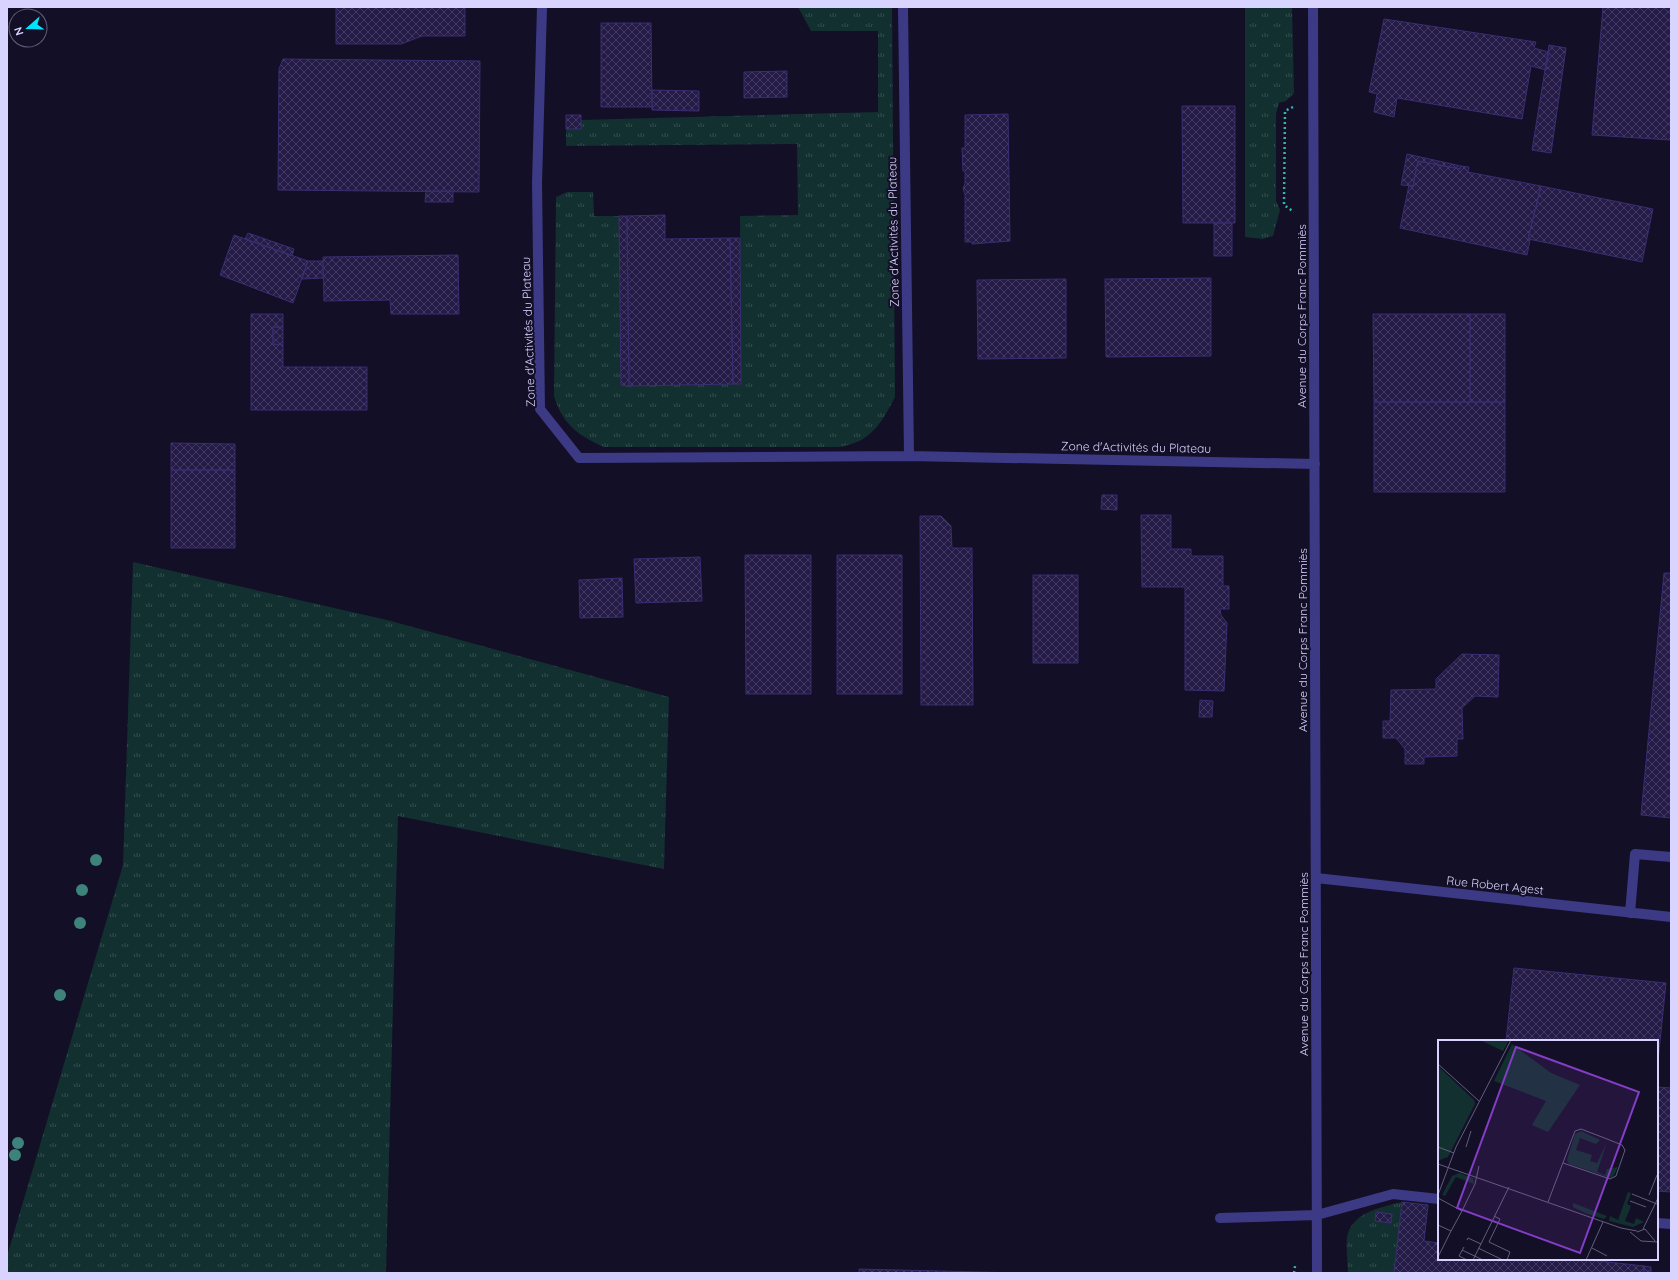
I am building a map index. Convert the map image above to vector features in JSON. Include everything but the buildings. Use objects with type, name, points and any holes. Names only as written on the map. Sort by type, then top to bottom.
[{"type":"street","name":"Zone d'Activités du Plateau","points":[[542,7],[537,183],[540,409],[579,458],[909,456],[1315,464]]},
{"type":"street","name":"Zone d'Activités du Plateau","points":[[904,7],[909,456]]},
{"type":"street","name":"Avenue du Corps Franc Pommiès","points":[[1313,7],[1317,1273]]},
{"type":"street","points":[[1630,913],[1636,854],[1671,857]]},
{"type":"street","name":"Rue Robert Agest","points":[[1316,878],[1671,918]]},
{"type":"street","points":[[1220,1218],[1317,1215],[1393,1194],[1438,1199]]},
{"type":"street","points":[[1658,1223],[1671,1224]]},
{"type":"green space","points":[[798,7],[892,7],[895,397],[885,416],[874,430],[859,441],[850,445],[839,447],[604,447],[579,433],[567,422],[557,406],[554,396],[556,197],[567,192],[593,192],[594,216],[619,216],[621,385],[741,384],[740,216],[798,215],[797,144],[566,146],[566,129],[581,129],[581,120],[878,112],[878,31],[811,31]]},
{"type":"green space","points":[[1245,7],[1292,7],[1294,93],[1286,101],[1279,103],[1276,114],[1276,201],[1280,210],[1273,236],[1263,239],[1245,237]]},
{"type":"green space","points":[[133,562],[387,620],[669,697],[664,869],[398,816],[386,1273],[7,1273],[7,1256],[123,865]]},
{"type":"green space","points":[[1402,1202],[1394,1273],[1348,1273],[1347,1237],[1352,1226],[1357,1220],[1371,1211]]}]
